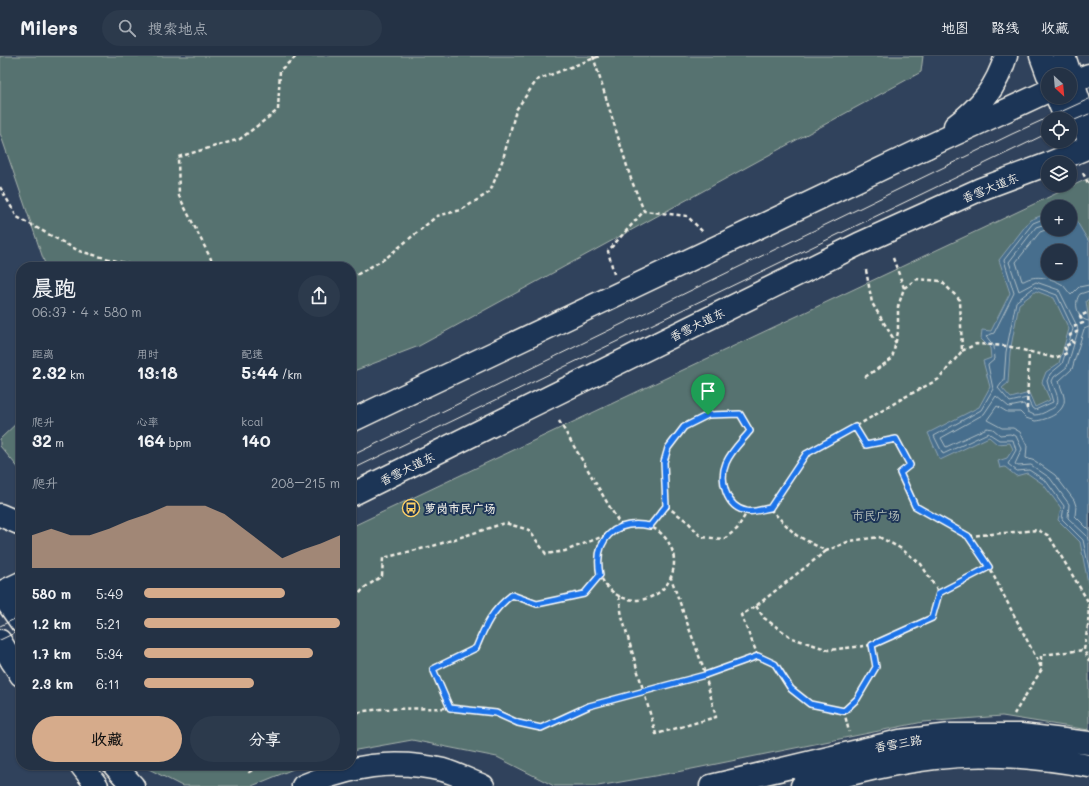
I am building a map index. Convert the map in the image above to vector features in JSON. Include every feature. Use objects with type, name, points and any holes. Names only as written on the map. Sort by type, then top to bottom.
[{"type":"main road","points":[[926,147],[960,122],[986,98],[996,83],[1006,56]]},
{"type":"main road","points":[[1041,56],[1045,68]]},
{"type":"main road","points":[[1064,56],[1071,68]]},
{"type":"main road","points":[[1077,79],[1089,147]]},
{"type":"main road","points":[[356,419],[926,147],[1041,94]]},
{"type":"main road","points":[[1077,134],[1089,147]]},
{"type":"main road","name":"香雪大道东","points":[[1066,156],[1089,147]]},
{"type":"main road","name":"香雪大道东","points":[[356,493],[859,244],[981,190],[1041,166]]},
{"type":"main road","points":[[0,515],[16,522]]},
{"type":"main road","points":[[16,585],[0,593],[16,615]]},
{"type":"main road","points":[[0,641],[14,665]]},
{"type":"main road","name":"香雪三路","points":[[711,786],[900,741],[951,735],[1021,735],[1089,743]]},
{"type":"main road","name":"香雪三路","points":[[802,786],[890,764],[936,757],[1003,756],[1056,760],[1089,766]]},
{"type":"main road","points":[[356,769],[374,764],[408,764],[444,771],[483,786]]},
{"type":"main road","points":[[85,770],[97,786]]},
{"type":"main road","points":[[119,770],[133,786]]},
{"type":"main road","points":[[303,786],[351,770]]},
{"type":"path","points":[[212,262],[179,196],[178,157],[240,139],[278,110],[280,70],[297,56]]},
{"type":"path","points":[[356,275],[386,258],[437,216],[462,210],[490,192],[503,159],[516,110],[537,80],[593,57],[600,56]]},
{"type":"path","points":[[593,57],[631,179],[644,211]]},
{"type":"path","points":[[1083,173],[1089,186]]},
{"type":"path","points":[[0,187],[17,217],[78,251],[120,262]]},
{"type":"path","points":[[644,211],[687,216],[703,232]]},
{"type":"path","points":[[614,274],[608,251],[644,211]]},
{"type":"path","points":[[865,377],[892,359],[896,343],[898,332],[898,307],[904,288],[893,258]]},
{"type":"path","points":[[866,270],[872,303],[896,343]]},
{"type":"path","points":[[904,288],[917,279],[941,281],[960,300],[962,351]]},
{"type":"path","points":[[650,526],[666,506],[664,462],[668,448],[684,427],[708,415],[740,414],[750,431],[729,458],[726,464],[723,479],[727,494],[735,507],[747,512],[770,508],[806,454],[940,379],[962,351],[976,344],[1008,346],[1055,358],[1067,353],[1064,346],[1073,343],[1070,335],[1077,332],[1075,326],[1083,323],[1080,316],[1089,312]]},
{"type":"path","points":[[1027,409],[1029,351]]},
{"type":"path","points":[[559,421],[621,526]]},
{"type":"path","points":[[855,427],[866,445],[896,439],[910,465],[900,473],[915,506],[968,536],[989,567],[1042,669]]},
{"type":"path","points":[[666,506],[688,522],[701,537],[724,539],[738,529],[747,512]]},
{"type":"path","points":[[770,508],[796,535],[826,551]]},
{"type":"path","points":[[356,598],[364,588],[382,576],[383,558],[433,546],[506,523],[529,530],[546,554],[565,551],[609,534],[621,526],[636,523],[650,526],[663,534],[672,547],[674,562],[671,578],[661,590],[648,598],[633,600],[619,596],[608,588],[600,575],[597,561],[600,547],[609,534]]},
{"type":"path","points":[[968,536],[1038,530],[1049,536],[1089,603],[1088,624],[1084,650],[1089,661]]},
{"type":"path","points":[[844,711],[810,704],[791,689],[775,664],[758,656],[741,615],[756,606],[826,551],[850,540],[879,537],[900,548],[921,564],[939,593]]},
{"type":"path","points":[[756,606],[764,618],[792,638],[829,650],[872,645],[932,618],[939,593],[989,567]]},
{"type":"path","points":[[450,708],[433,669],[476,648],[485,625],[499,605],[512,595],[537,604],[584,594],[600,575]]},
{"type":"path","points":[[619,596],[622,617],[642,692],[656,734],[716,717],[705,675],[671,578]]},
{"type":"path","points":[[844,711],[857,699],[876,667],[872,645]]},
{"type":"path","points":[[1012,716],[1042,669],[1041,655],[1084,650]]},
{"type":"path","points":[[356,713],[381,709],[450,708],[496,713],[518,723],[541,728],[589,706],[705,675],[758,656]]},
{"type":"path","points":[[844,711],[849,734]]},
{"type":"green space","points":[[0,56],[923,56],[921,72],[419,346],[356,370],[356,262],[44,262],[0,133]]},
{"type":"green space","name":"市民广场","points":[[1089,178],[1089,730],[1002,716],[923,722],[677,772],[598,786],[554,786],[497,757],[412,740],[356,750],[356,525],[1041,201],[1041,236],[1077,236],[1077,200],[1042,200],[1059,192],[1077,192],[1077,184]]},
{"type":"green space","points":[[16,424],[16,465],[0,446],[0,439]]},
{"type":"green space","points":[[151,770],[291,770],[252,786],[182,786]]},
{"type":"water","points":[[1041,216],[1041,236],[1077,236],[1077,222],[1089,242],[1089,299],[1086,301],[1089,323],[1089,588],[1080,542],[1058,520],[1061,508],[1043,484],[1027,473],[1016,476],[1005,467],[1000,468],[998,461],[1007,458],[1013,449],[1010,443],[997,444],[989,437],[940,460],[928,433],[979,407],[990,387],[983,361],[991,358],[990,348],[981,339],[982,330],[991,331],[1010,293],[999,260],[1030,220]],"holes":[[[1036,291],[1054,298],[1069,329],[1059,363],[1046,372],[1042,382],[1050,400],[1035,407],[1029,393],[1011,398],[1002,388],[1008,383],[1010,352],[1019,304]]]},
{"type":"tram line","points":[[356,454],[1012,134],[1089,99]]},
{"type":"tram line","points":[[1077,119],[1089,114]]},
{"type":"tram line","points":[[356,468],[1041,136]]},
{"type":"tram line","points":[[0,626],[16,618]]},
{"type":"tram line","points":[[0,640],[16,632]]},
{"type":"place","name":"萝岗市民广场","points":[[411,508]]},
{"type":"route","points":[[740,414],[750,431],[733,451],[726,464],[723,479],[727,494],[735,507],[747,512],[770,508],[806,454],[855,427],[866,445],[896,439],[910,465],[900,473],[915,506],[968,536],[989,567],[939,593],[932,618],[903,633],[872,645],[876,667],[857,699],[844,711],[810,704],[791,689],[775,664],[758,656],[705,675],[589,706],[541,728],[518,723],[496,713],[450,708],[433,669],[476,648],[485,625],[499,605],[512,595],[537,604],[584,594],[600,575],[597,561],[600,547],[609,534],[621,526],[636,523],[650,526],[666,506],[664,462],[668,448],[684,427],[708,415],[740,414]]}]
